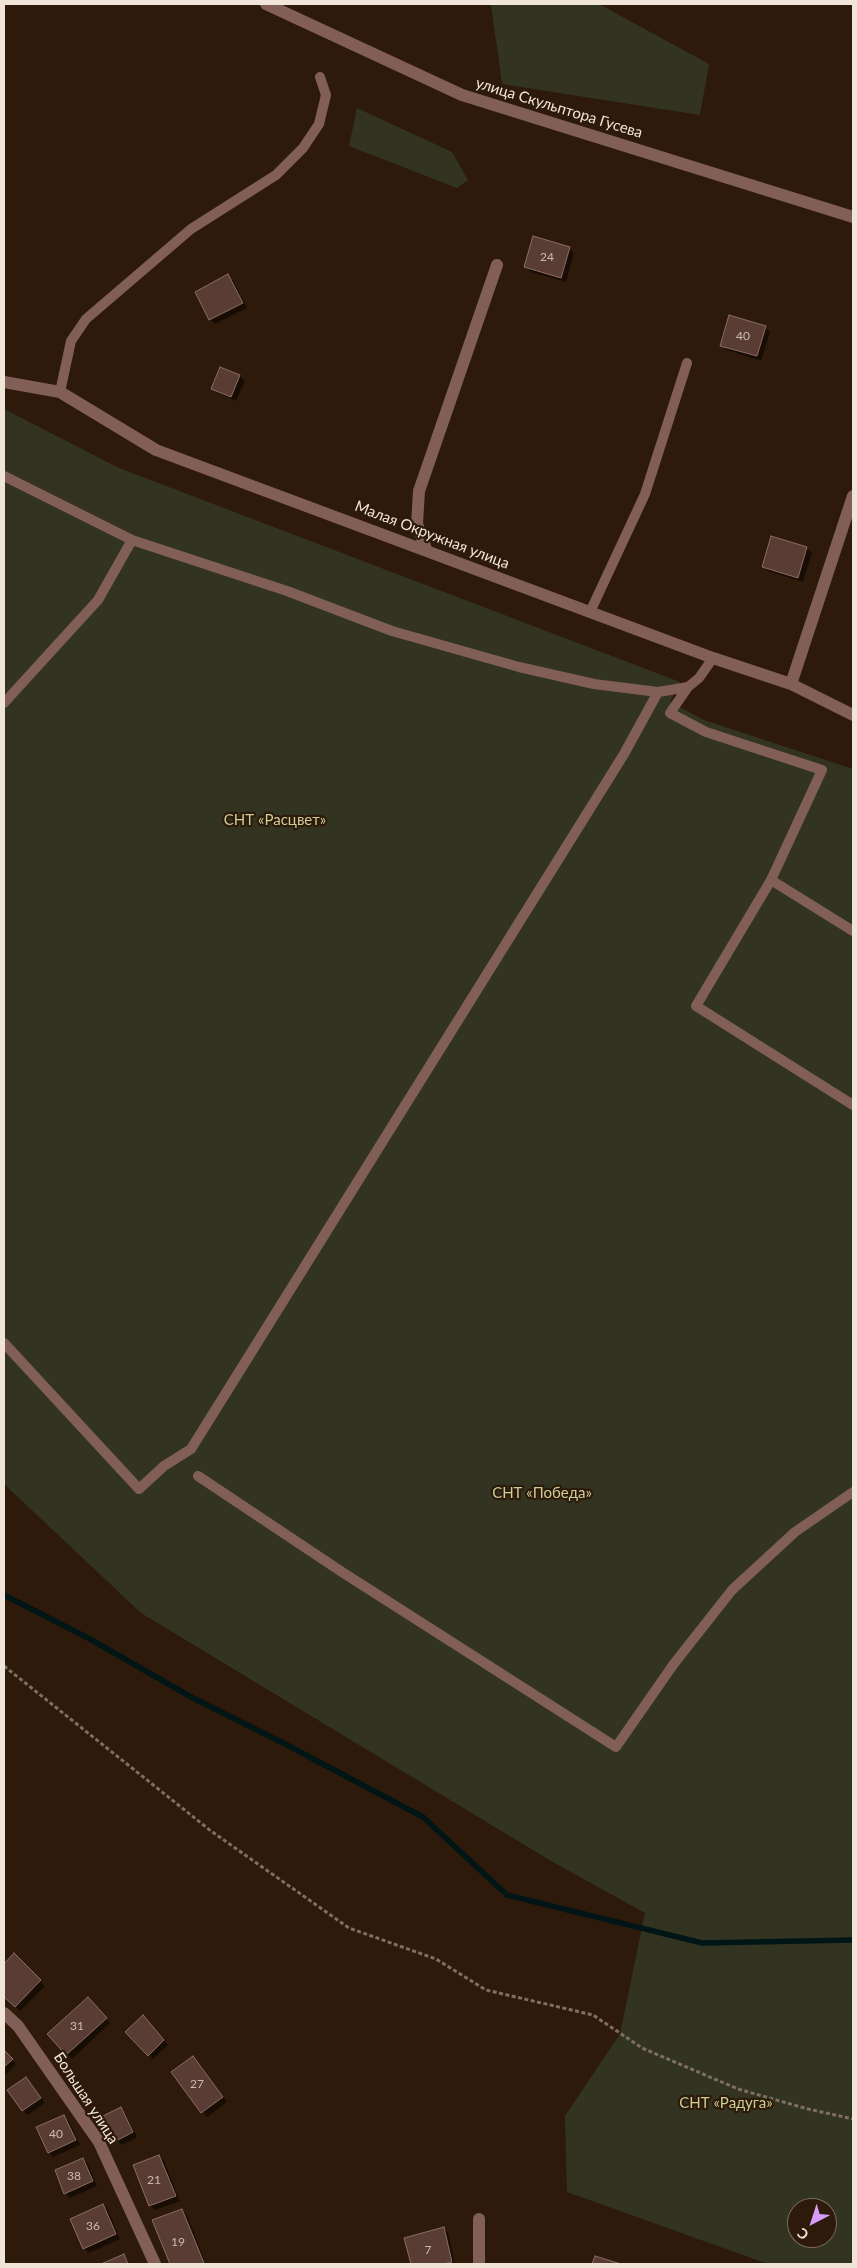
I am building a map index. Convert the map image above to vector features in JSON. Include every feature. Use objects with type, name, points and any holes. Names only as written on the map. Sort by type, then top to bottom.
[{"type":"street","name":"улица Скульптора Гусева","points":[[266,4],[462,95],[853,217]]},
{"type":"street","points":[[426,549],[417,524],[419,491],[497,265]]},
{"type":"street","name":"Малая Окружная улица","points":[[4,382],[60,392],[156,450],[426,549],[713,658],[791,684],[853,715]]},
{"type":"street","points":[[791,684],[853,496]]},
{"type":"street","name":"Большая улица","points":[[4,2013],[18,2026],[98,2142],[155,2264]]},
{"type":"street","points":[[479,2219],[480,2264]]},
{"type":"lane","points":[[60,392],[71,341],[86,319],[191,229],[276,175],[303,148],[319,124],[326,94],[320,77]]},
{"type":"lane","points":[[590,612],[645,494],[687,363]]},
{"type":"lane","points":[[4,476],[132,540],[288,591],[392,631],[529,670],[594,684],[658,692],[688,687]]},
{"type":"lane","points":[[4,703],[98,600],[132,540]]},
{"type":"lane","points":[[713,658],[699,678],[688,687],[670,713],[706,732],[822,770],[771,880],[696,1006],[853,1105]]},
{"type":"lane","points":[[4,1343],[139,1489],[164,1466],[191,1449],[624,754],[658,692]]},
{"type":"lane","points":[[771,880],[853,931]]},
{"type":"lane","points":[[198,1476],[350,1577],[616,1747],[673,1665],[732,1590],[795,1532],[853,1492]]},
{"type":"path","points":[[4,1666],[211,1831],[349,1928],[436,1959],[486,1990],[593,2015],[642,2048],[738,2089],[853,2120]]},
{"type":"green space","points":[[491,4],[599,4],[709,64],[700,115],[502,84]]},
{"type":"green space","points":[[357,108],[452,152],[468,180],[457,188],[349,146]]},
{"type":"green space","points":[[4,409],[119,468],[680,682],[670,702],[704,720],[853,769],[853,2264],[768,2264],[567,2192],[565,2116],[620,2034],[645,1913],[551,1861],[141,1613],[4,1484]]},
{"type":"building","points":[[533,236],[570,247],[561,278],[524,267]]},
{"type":"building","points":[[228,274],[243,303],[209,320],[195,292]]},
{"type":"building","points":[[729,315],[766,326],[757,356],[720,346]]},
{"type":"building","points":[[220,367],[240,375],[231,397],[211,389]]},
{"type":"building","points":[[771,536],[807,547],[798,578],[762,567]]},
{"type":"building","points":[[14,1953],[41,1980],[15,2007],[4,1997],[4,1964]]},
{"type":"building","points":[[88,1997],[107,2018],[66,2055],[47,2034]]},
{"type":"building","points":[[143,2015],[164,2040],[148,2056],[125,2032]]},
{"type":"building","points":[[4,2050],[13,2059],[4,2067]]},
{"type":"building","points":[[193,2056],[223,2097],[201,2113],[171,2072]]},
{"type":"building","points":[[26,2077],[41,2098],[22,2111],[7,2090]]},
{"type":"building","points":[[121,2107],[133,2132],[116,2141],[103,2116]]},
{"type":"building","points":[[64,2115],[76,2140],[48,2153],[36,2127]]},
{"type":"building","points":[[159,2155],[176,2196],[149,2206],[133,2165]]},
{"type":"building","points":[[83,2158],[93,2181],[64,2194],[55,2170]]},
{"type":"building","points":[[103,2204],[116,2234],[83,2249],[70,2219]]},
{"type":"building","points":[[182,2209],[204,2263],[170,2264],[152,2220]]},
{"type":"building","points":[[444,2227],[452,2262],[443,2264],[411,2264],[404,2238]]},
{"type":"building","points":[[124,2254],[128,2264],[101,2264]]},
{"type":"building","points":[[595,2256],[621,2264],[592,2264]]},
{"type":"waterway","points":[[4,1595],[90,1639],[193,1698],[423,1817],[507,1895],[702,1943],[853,1940]]},
{"type":"park label","name":"СНТ «Расцвет»","points":[[275,820]]},
{"type":"park label","name":"СНТ «Победа»","points":[[542,1493]]},
{"type":"park label","name":"СНТ «Радуга»","points":[[726,2103]]}]
